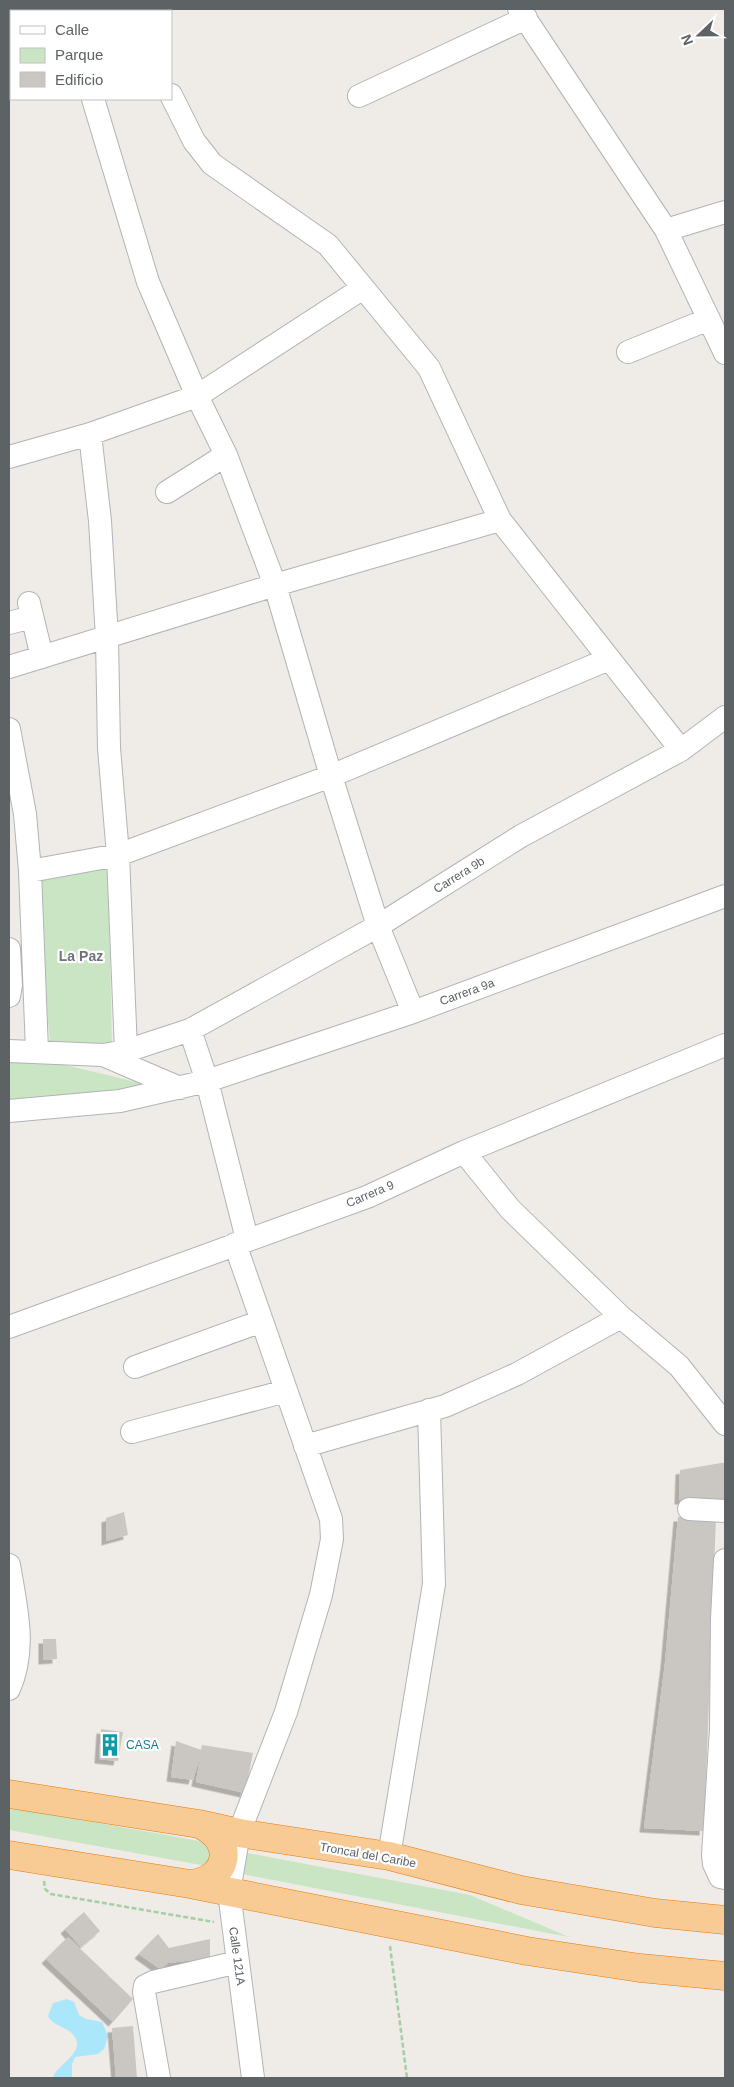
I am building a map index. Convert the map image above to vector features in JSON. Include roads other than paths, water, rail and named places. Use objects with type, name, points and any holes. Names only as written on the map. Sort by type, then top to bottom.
[{"type":"highway","name":"Troncal del Caribe","points":[[9,1794],[389,1856],[521,1890],[655,1913],[725,1920]]},
{"type":"highway","points":[[190,1884],[203,1883],[214,1876],[222,1865],[224,1852],[220,1839],[211,1829],[199,1824]]},
{"type":"highway","points":[[9,1855],[190,1884],[537,1952],[640,1968],[725,1976]]},
{"type":"street","points":[[359,96],[522,13],[666,230],[725,353]]},
{"type":"street","points":[[172,97],[194,141],[212,164],[328,245],[429,368],[500,520],[681,750]]},
{"type":"street","points":[[93,100],[148,282],[197,396],[226,455],[275,584],[331,776],[378,926],[413,1012]]},
{"type":"street","points":[[666,230],[725,212]]},
{"type":"street","points":[[9,457],[90,434],[197,396],[363,288]]},
{"type":"street","points":[[628,352],[708,319]]},
{"type":"street","points":[[90,434],[100,521],[107,638],[109,748],[118,855],[126,1052]]},
{"type":"street","points":[[168,492],[226,455]]},
{"type":"street","points":[[9,667],[107,638],[275,584],[500,520]]},
{"type":"street","points":[[9,623],[30,610],[42,657]]},
{"type":"street","points":[[30,871],[118,855],[331,776],[609,659]]},
{"type":"street","name":"Carrera 9b","points":[[102,1055],[126,1052],[190,1030],[378,926],[521,836],[681,750],[725,717]]},
{"type":"street","points":[[9,729],[26,814],[37,1051]]},
{"type":"street","name":"Carrera 9a","points":[[9,1111],[120,1101],[207,1081],[413,1012],[725,896]]},
{"type":"street","points":[[9,949],[11,985],[9,996]]},
{"type":"street","name":"Calle 121A","points":[[190,1030],[207,1081],[241,1242],[262,1321],[331,1519],[332,1539],[321,1595],[286,1712],[239,1833],[229,1892],[253,2078]]},
{"type":"street","name":"Carrera 9","points":[[9,1327],[367,1197],[464,1152],[725,1045]]},
{"type":"street","points":[[9,1051],[102,1055],[180,1088]]},
{"type":"street","points":[[464,1152],[510,1209],[621,1317],[678,1366],[725,1424]]},
{"type":"street","points":[[306,1446],[445,1406],[517,1374],[621,1317]]},
{"type":"street","points":[[135,1367],[262,1321]]},
{"type":"street","points":[[132,1432],[286,1391]]},
{"type":"street","points":[[389,1856],[434,1584],[429,1410]]},
{"type":"street","points":[[689,1510],[725,1511]]},
{"type":"street","points":[[725,1560],[722,1619],[723,1729],[713,1855],[717,1872],[720,1877],[725,1878]]},
{"type":"street","points":[[9,1565],[20,1630],[19,1655],[9,1689]]},
{"type":"street","points":[[159,2078],[144,1992],[145,1986],[153,1982],[238,1962]]},
{"type":"water","points":[[67,1999],[74,2002],[79,2015],[86,2019],[102,2022],[108,2036],[104,2049],[98,2054],[75,2057],[72,2064],[72,2078],[53,2078],[55,2073],[76,2049],[77,2043],[72,2033],[50,2020],[48,2016],[53,2003]]},
{"type":"place","name":"CASA","points":[[110,1745]]},
{"type":"district","name":"La Paz","points":[[81,956]]}]
